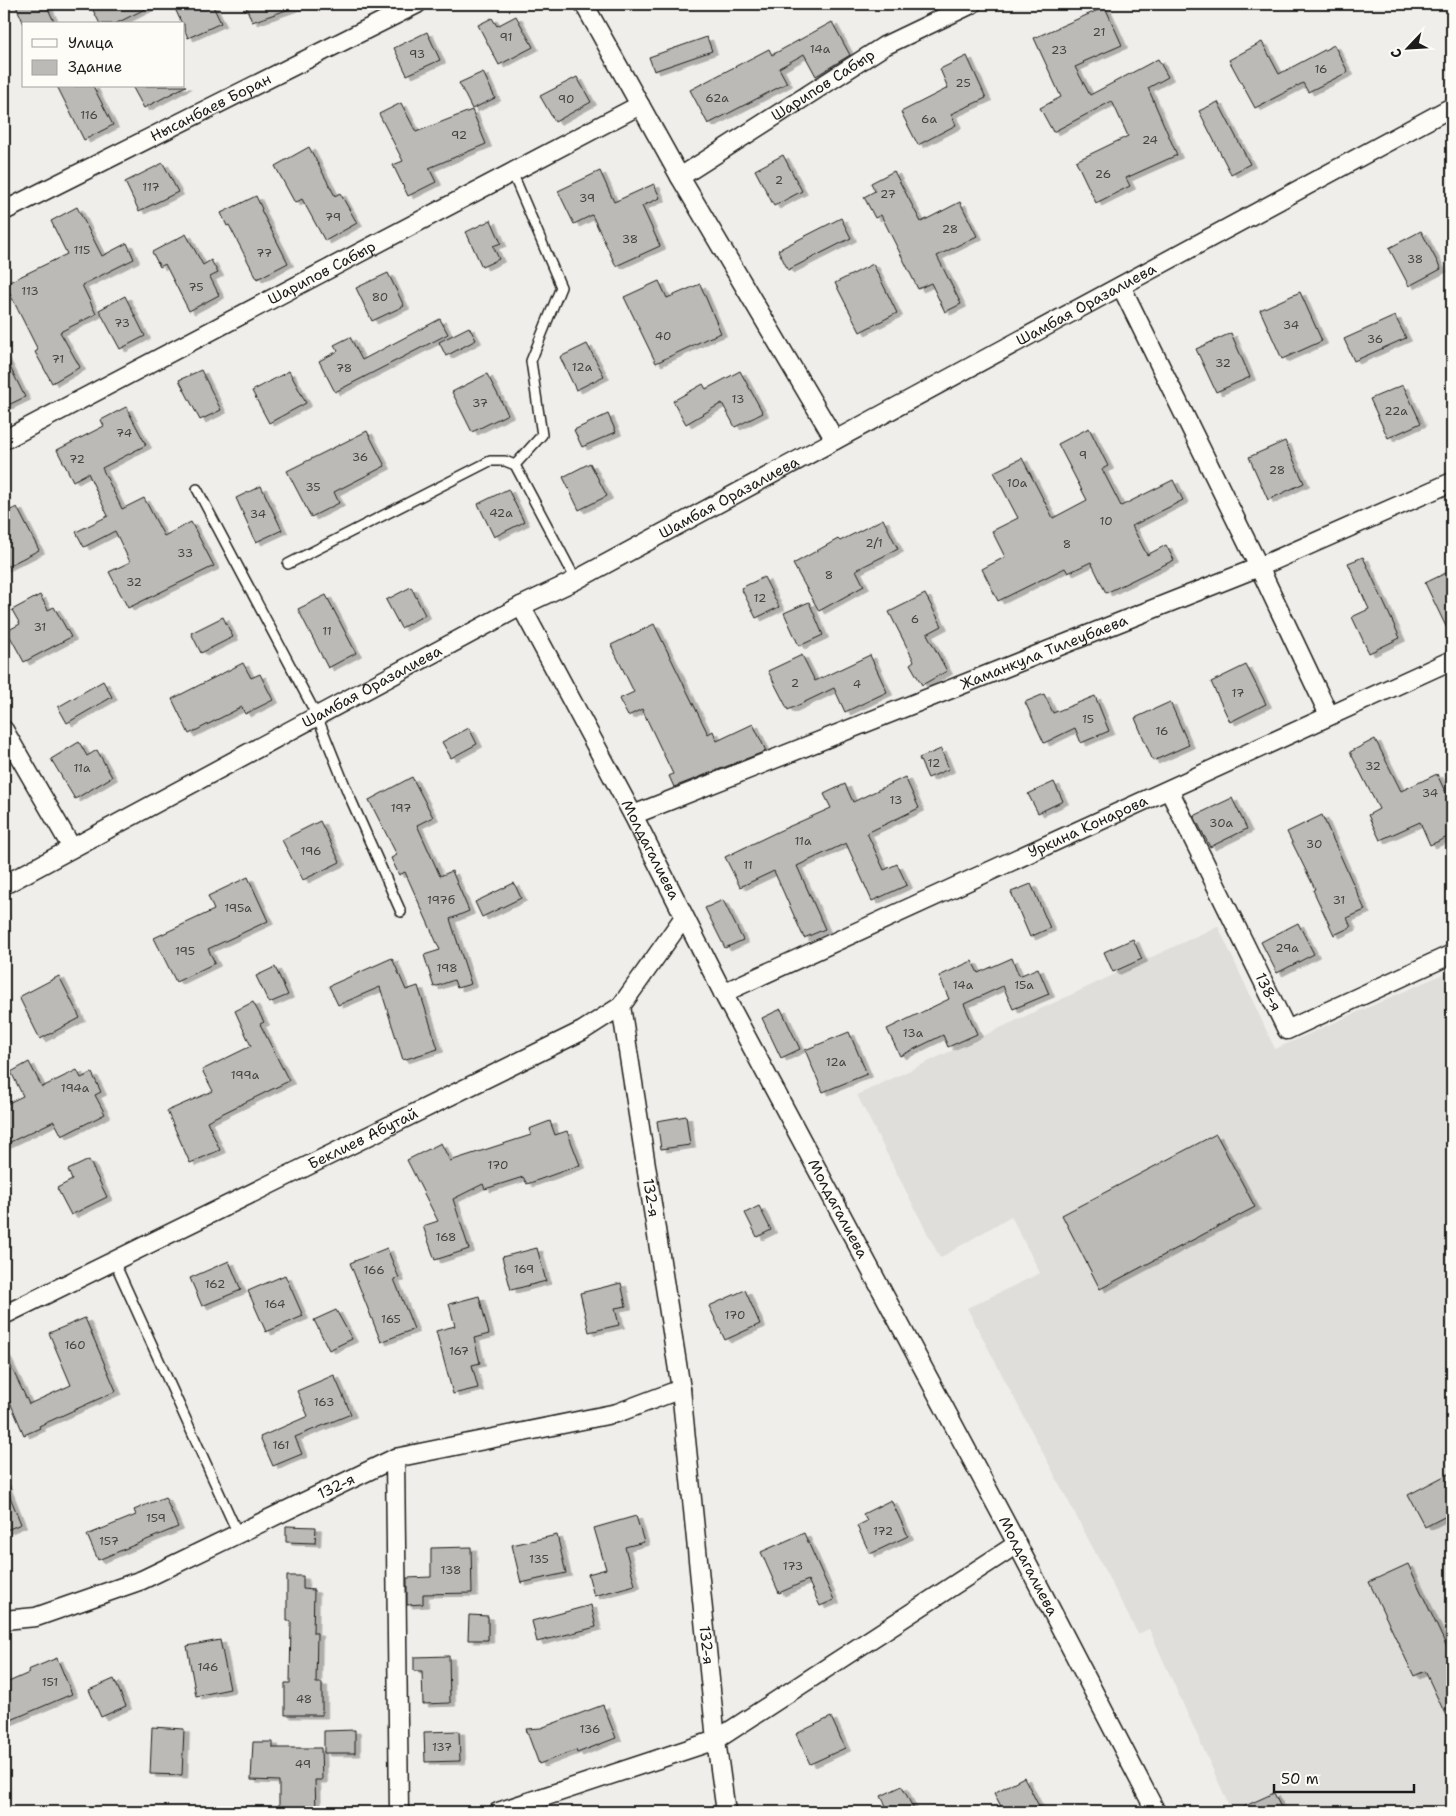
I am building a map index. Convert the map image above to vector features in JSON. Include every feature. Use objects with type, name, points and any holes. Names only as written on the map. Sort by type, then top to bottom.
[{"type":"street","name":"Нысанбаев Боран","points":[[4,211],[417,4]]},
{"type":"street","points":[[584,4],[680,177],[835,440]]},
{"type":"street","name":"Шарипов Сабыр","points":[[680,177],[884,46],[972,4]]},
{"type":"street","name":"Шарипов Сабыр","points":[[4,440],[640,105]]},
{"type":"street","name":"Шамбая Оразалиева","points":[[4,885],[521,606],[576,580],[1452,107]]},
{"type":"street","points":[[1121,286],[1329,715]]},
{"type":"street","name":"Жаманкула Тилеубаева","points":[[633,815],[1259,568],[1452,482]]},
{"type":"street","name":"Молдагалиева","points":[[521,606],[633,815],[723,993],[1017,1544],[1153,1811]]},
{"type":"street","name":"Уркина Конарова","points":[[723,993],[1452,660]]},
{"type":"street","points":[[4,730],[72,848]]},
{"type":"street","name":"138-я","points":[[1169,790],[1287,1030],[1452,954]]},
{"type":"street","name":"Беклиев Абутай","points":[[4,1315],[582,1032],[621,1006],[684,917]]},
{"type":"street","name":"132-я","points":[[621,1006],[681,1389],[716,1740],[726,1812]]},
{"type":"street","name":"132-я","points":[[4,1620],[36,1616],[142,1580],[395,1458],[617,1413],[681,1389]]},
{"type":"street","points":[[395,1458],[399,1812]]},
{"type":"street","points":[[498,1812],[716,1740],[1017,1544]]},
{"type":"lane","points":[[512,172],[561,287],[532,361],[542,435],[515,465]]},
{"type":"lane","points":[[288,564],[490,461],[505,461],[515,465],[576,580]]},
{"type":"lane","points":[[197,489],[317,716],[348,793],[401,912]]},
{"type":"lane","points":[[114,1261],[238,1534]]},
{"type":"shaded area","points":[[1218,926],[1275,1049],[1452,970],[1452,1812],[1232,1812],[1149,1629],[1138,1634],[967,1308],[1040,1273],[1011,1216],[940,1258],[857,1095]]},
{"type":"building","points":[[15,4],[46,4],[54,22],[23,22]]},
{"type":"building","points":[[90,4],[155,4],[119,22],[99,22]]},
{"type":"building","points":[[173,4],[212,4],[221,23],[188,38],[185,30],[185,22],[181,22]]},
{"type":"building","points":[[245,4],[297,4],[298,6],[252,22]]},
{"type":"building","points":[[1105,7],[1122,45],[1075,67],[1090,95],[1158,59],[1168,77],[1148,88],[1177,155],[1126,178],[1130,186],[1096,203],[1076,161],[1128,136],[1112,101],[1053,132],[1040,108],[1061,97],[1034,38]]},
{"type":"building","points":[[516,16],[533,47],[499,65],[478,25],[492,18],[497,26]]},
{"type":"building","points":[[832,22],[850,55],[816,76],[804,54],[779,68],[787,83],[708,124],[690,90],[769,49],[772,55]]},
{"type":"building","points":[[427,32],[440,60],[407,75],[394,48]]},
{"type":"building","points":[[707,37],[712,51],[654,71],[649,57]]},
{"type":"building","points":[[1262,42],[1279,74],[1334,45],[1348,72],[1308,92],[1303,83],[1255,108],[1229,60]]},
{"type":"building","points":[[967,56],[986,98],[951,114],[956,125],[918,145],[901,112],[948,88],[940,69]]},
{"type":"building","points":[[483,72],[495,98],[472,109],[459,83]]},
{"type":"building","points":[[577,77],[591,102],[555,122],[540,96]]},
{"type":"building","points":[[58,88],[94,88],[113,125],[84,140]]},
{"type":"building","points":[[133,88],[182,88],[144,108]]},
{"type":"building","points":[[1218,102],[1250,164],[1231,174],[1199,111]]},
{"type":"building","points":[[401,103],[416,132],[472,110],[486,144],[429,168],[436,182],[408,196],[393,165],[403,161],[379,114]]},
{"type":"building","points":[[309,147],[335,196],[340,193],[357,223],[325,241],[302,199],[295,203],[275,166]]},
{"type":"building","points":[[783,155],[802,191],[774,206],[755,170]]},
{"type":"building","points":[[163,163],[178,192],[139,211],[125,182]]},
{"type":"building","points":[[600,171],[614,202],[654,184],[660,198],[642,206],[660,246],[616,266],[592,215],[574,224],[558,191]]},
{"type":"building","points":[[894,171],[921,222],[960,202],[977,236],[937,256],[961,304],[945,312],[931,283],[918,289],[881,215],[875,218],[864,197],[875,191],[871,183]]},
{"type":"building","points":[[256,196],[261,210],[288,263],[257,279],[221,213]]},
{"type":"building","points":[[77,207],[102,256],[127,243],[134,259],[82,285],[96,314],[60,332],[80,367],[52,383],[35,352],[38,350],[5,284],[67,254],[51,221]]},
{"type":"building","points":[[841,218],[851,238],[788,270],[778,250]]},
{"type":"building","points":[[491,220],[501,243],[493,246],[499,259],[482,267],[466,232]]},
{"type":"building","points":[[1421,231],[1441,269],[1409,286],[1389,248]]},
{"type":"building","points":[[186,234],[203,265],[211,260],[218,273],[210,277],[219,295],[189,311],[165,264],[160,267],[152,252]]},
{"type":"building","points":[[873,264],[897,313],[860,332],[835,283]]},
{"type":"building","points":[[388,273],[404,306],[372,321],[356,288]]},
{"type":"building","points":[[659,281],[667,298],[700,284],[721,333],[656,363],[624,297]]},
{"type":"building","points":[[1300,292],[1322,341],[1282,359],[1260,310]]},
{"type":"building","points":[[125,296],[145,336],[120,349],[99,310]]},
{"type":"building","points":[[1395,316],[1406,338],[1354,361],[1344,339]]},
{"type":"building","points":[[440,319],[448,334],[335,392],[319,361],[338,351],[334,345],[350,337],[362,360]]},
{"type":"building","points":[[469,327],[476,340],[446,356],[439,342]]},
{"type":"building","points":[[1231,333],[1250,377],[1216,392],[1196,349]]},
{"type":"building","points":[[587,344],[604,376],[576,390],[560,357]]},
{"type":"building","points":[[4,355],[25,397],[4,407]]},
{"type":"building","points":[[201,370],[221,410],[200,420],[179,380]]},
{"type":"building","points":[[289,371],[306,403],[269,423],[252,391]]},
{"type":"building","points":[[740,371],[763,413],[735,427],[722,403],[686,424],[673,401],[703,384],[706,389]]},
{"type":"building","points":[[487,374],[508,414],[472,432],[452,392]]},
{"type":"building","points":[[1403,385],[1421,423],[1388,438],[1370,399]]},
{"type":"building","points":[[126,407],[146,445],[102,468],[122,509],[144,498],[164,536],[191,522],[214,566],[128,608],[109,572],[130,562],[115,531],[84,547],[76,532],[108,516],[88,473],[73,481],[57,450],[104,426],[101,420]]},
{"type":"building","points":[[608,414],[616,432],[582,447],[574,430]]},
{"type":"building","points":[[1089,428],[1108,466],[1102,469],[1121,506],[1173,480],[1183,500],[1132,526],[1147,555],[1166,545],[1174,560],[1106,593],[1091,562],[1068,573],[1065,568],[998,601],[982,569],[1005,557],[992,531],[1018,518],[994,472],[1022,458],[1053,518],[1087,500],[1058,444]]},
{"type":"building","points":[[367,431],[385,466],[334,492],[339,503],[311,517],[287,471]]},
{"type":"building","points":[[1285,441],[1304,483],[1268,500],[1249,457]]},
{"type":"building","points":[[590,463],[607,496],[579,510],[563,477]]},
{"type":"building","points":[[261,486],[282,530],[256,542],[236,498]]},
{"type":"building","points":[[508,489],[524,522],[494,537],[478,504]]},
{"type":"building","points":[[17,507],[39,550],[4,568],[4,513]]},
{"type":"building","points":[[883,519],[898,549],[856,570],[864,586],[819,611],[793,564],[838,539],[840,541]]},
{"type":"building","points":[[1363,557],[1400,638],[1369,653],[1352,617],[1369,609],[1348,563]]},
{"type":"building","points":[[1452,570],[1452,639],[1425,583]]},
{"type":"building","points":[[764,577],[779,607],[756,618],[741,588]]},
{"type":"building","points":[[411,587],[425,615],[401,628],[386,600]]},
{"type":"building","points":[[925,594],[942,626],[927,634],[947,671],[922,685],[910,664],[914,661],[889,612]]},
{"type":"building","points":[[40,595],[48,610],[54,607],[71,637],[24,662],[7,631],[20,624],[12,610]]},
{"type":"building","points":[[326,595],[356,653],[328,668],[298,609]]},
{"type":"building","points":[[809,602],[823,635],[799,646],[784,613]]},
{"type":"building","points":[[223,617],[233,637],[201,653],[191,633]]},
{"type":"building","points":[[654,624],[708,734],[713,731],[717,741],[753,724],[766,751],[674,787],[669,776],[673,774],[642,709],[628,716],[619,699],[634,692],[611,645]]},
{"type":"building","points":[[802,655],[815,681],[870,655],[887,692],[845,712],[834,688],[788,710],[768,671]]},
{"type":"building","points":[[243,663],[251,678],[260,674],[273,700],[245,714],[242,707],[189,734],[172,699]]},
{"type":"building","points":[[1246,665],[1266,704],[1230,722],[1211,682]]},
{"type":"building","points":[[103,681],[112,697],[67,723],[58,707]]},
{"type":"building","points":[[1044,694],[1053,713],[1095,696],[1109,731],[1081,743],[1075,728],[1044,743],[1025,702]]},
{"type":"building","points":[[1170,702],[1189,745],[1153,761],[1135,718]]},
{"type":"building","points":[[469,728],[477,744],[451,758],[442,742]]},
{"type":"building","points":[[1375,739],[1401,791],[1437,774],[1452,807],[1452,835],[1430,845],[1420,822],[1380,840],[1368,815],[1379,809],[1350,752]]},
{"type":"building","points":[[79,742],[87,756],[97,750],[112,777],[75,799],[51,759]]},
{"type":"building","points":[[941,749],[949,769],[928,778],[919,758]]},
{"type":"building","points":[[412,777],[433,817],[417,825],[440,876],[452,871],[469,911],[450,919],[471,984],[457,988],[454,980],[434,987],[424,955],[440,950],[405,872],[399,875],[391,858],[397,855],[369,800]]},
{"type":"building","points":[[905,777],[919,808],[867,833],[884,870],[897,864],[907,885],[872,901],[846,843],[797,866],[825,929],[804,938],[774,871],[740,887],[725,857],[831,808],[824,794],[845,784],[853,802]]},
{"type":"building","points":[[1054,782],[1063,801],[1038,813],[1028,794]]},
{"type":"building","points":[[1232,798],[1247,829],[1210,847],[1194,816]]},
{"type":"building","points":[[1322,815],[1365,910],[1347,918],[1351,927],[1334,935],[1313,890],[1315,889],[1287,832]]},
{"type":"building","points":[[320,821],[340,862],[303,880],[282,840]]},
{"type":"building","points":[[248,877],[268,921],[208,949],[215,963],[176,982],[154,938],[214,910],[208,896]]},
{"type":"building","points":[[514,883],[521,898],[482,917],[475,902]]},
{"type":"building","points":[[1031,884],[1050,928],[1030,937],[1011,892]]},
{"type":"building","points":[[723,900],[743,940],[725,948],[705,908]]},
{"type":"building","points":[[1298,923],[1314,954],[1277,973],[1261,942]]},
{"type":"building","points":[[1133,939],[1142,959],[1113,972],[1104,952]]},
{"type":"building","points":[[392,958],[406,990],[418,986],[438,1049],[403,1060],[380,987],[338,1005],[329,986]]},
{"type":"building","points":[[1012,958],[1019,976],[1038,968],[1049,994],[1013,1009],[1003,986],[964,1004],[977,1034],[948,1047],[943,1035],[900,1056],[887,1029],[949,999],[939,976],[972,961],[978,973]]},
{"type":"building","points":[[275,967],[288,995],[269,1003],[256,976]]},
{"type":"building","points":[[59,976],[80,1018],[40,1039],[19,997]]},
{"type":"building","points":[[253,1002],[264,1022],[260,1024],[289,1081],[207,1121],[220,1150],[190,1163],[167,1111],[213,1091],[202,1070],[251,1046],[235,1011]]},
{"type":"building","points":[[781,1009],[800,1049],[781,1058],[762,1018]]},
{"type":"building","points":[[849,1032],[867,1074],[823,1092],[805,1050]]},
{"type":"building","points":[[29,1062],[42,1087],[77,1070],[81,1078],[92,1073],[101,1092],[95,1095],[105,1114],[62,1136],[54,1121],[4,1145],[4,1105],[23,1096],[11,1072]]},
{"type":"building","points":[[686,1116],[690,1145],[661,1149],[657,1121]]},
{"type":"building","points":[[550,1121],[555,1135],[567,1131],[580,1165],[527,1184],[523,1177],[485,1189],[483,1184],[453,1199],[469,1249],[435,1260],[423,1226],[438,1221],[407,1160],[441,1143],[450,1161],[531,1135],[529,1129]]},
{"type":"building","points":[[1216,1134],[1255,1207],[1100,1289],[1062,1215]]},
{"type":"building","points":[[89,1160],[107,1197],[71,1215],[57,1188],[72,1180],[68,1170]]},
{"type":"building","points":[[759,1206],[771,1230],[757,1237],[745,1213]]},
{"type":"building","points":[[387,1248],[399,1278],[394,1279],[414,1329],[381,1342],[350,1263]]},
{"type":"building","points":[[537,1248],[546,1281],[511,1290],[502,1257]]},
{"type":"building","points":[[229,1261],[241,1290],[202,1306],[190,1278]]},
{"type":"building","points":[[285,1275],[303,1316],[266,1332],[248,1291]]},
{"type":"building","points":[[621,1283],[626,1306],[615,1308],[619,1325],[589,1332],[580,1293]]},
{"type":"building","points":[[745,1290],[760,1324],[725,1340],[709,1306]]},
{"type":"building","points":[[479,1296],[489,1334],[474,1338],[480,1363],[472,1365],[478,1388],[453,1394],[436,1331],[455,1326],[449,1304]]},
{"type":"building","points":[[336,1310],[352,1339],[329,1350],[314,1320]]},
{"type":"building","points":[[85,1318],[116,1391],[39,1426],[40,1428],[24,1435],[7,1395],[4,1397],[4,1352],[29,1404],[71,1385],[49,1333]]},
{"type":"building","points":[[334,1375],[351,1414],[295,1437],[302,1454],[273,1466],[260,1437],[308,1416],[297,1391]]},
{"type":"building","points":[[1452,1472],[1452,1513],[1425,1527],[1408,1495]]},
{"type":"building","points":[[4,1482],[21,1524],[4,1531]]},
{"type":"building","points":[[165,1497],[178,1527],[98,1560],[87,1535],[136,1515],[134,1510]]},
{"type":"building","points":[[891,1500],[908,1536],[870,1554],[857,1526],[867,1521],[863,1514]]},
{"type":"building","points":[[636,1516],[644,1542],[625,1547],[635,1585],[594,1596],[588,1574],[606,1569],[594,1528]]},
{"type":"building","points":[[286,1526],[316,1527],[315,1543],[286,1542]]},
{"type":"building","points":[[804,1533],[834,1600],[820,1606],[808,1580],[779,1593],[761,1552]]},
{"type":"building","points":[[557,1535],[566,1573],[521,1583],[512,1545]]},
{"type":"building","points":[[471,1547],[472,1593],[423,1594],[423,1604],[407,1605],[407,1578],[431,1577],[431,1548]]},
{"type":"building","points":[[1408,1564],[1452,1658],[1452,1729],[1425,1671],[1414,1676],[1369,1582]]},
{"type":"building","points":[[287,1576],[303,1576],[303,1589],[314,1590],[313,1633],[317,1633],[316,1683],[322,1683],[322,1715],[285,1715],[285,1683],[290,1683],[291,1621],[287,1621]]},
{"type":"building","points":[[591,1605],[596,1627],[537,1642],[532,1621]]},
{"type":"building","points":[[469,1615],[488,1616],[488,1640],[468,1640]]},
{"type":"building","points":[[220,1640],[230,1689],[196,1696],[187,1646]]},
{"type":"building","points":[[449,1656],[450,1703],[423,1704],[422,1671],[414,1671],[414,1657]]},
{"type":"building","points":[[57,1658],[72,1694],[4,1723],[4,1684],[29,1673],[28,1670]]},
{"type":"building","points":[[114,1679],[126,1706],[101,1717],[89,1690]]},
{"type":"building","points":[[603,1705],[616,1738],[577,1753],[576,1750],[539,1764],[526,1729],[541,1728]]},
{"type":"building","points":[[831,1717],[845,1748],[810,1764],[796,1734]]},
{"type":"building","points":[[152,1727],[184,1729],[182,1775],[150,1774]]},
{"type":"building","points":[[355,1730],[355,1753],[324,1753],[324,1731]]},
{"type":"building","points":[[459,1731],[460,1761],[425,1762],[424,1732]]},
{"type":"building","points":[[253,1742],[273,1742],[273,1748],[321,1748],[322,1780],[315,1780],[316,1812],[279,1812],[279,1781],[251,1780]]},
{"type":"building","points":[[1024,1777],[1042,1812],[1004,1812],[994,1793]]},
{"type":"building","points":[[902,1786],[915,1812],[889,1812],[881,1796]]},
{"type":"building","points":[[1274,1793],[1283,1812],[1232,1812]]}]
